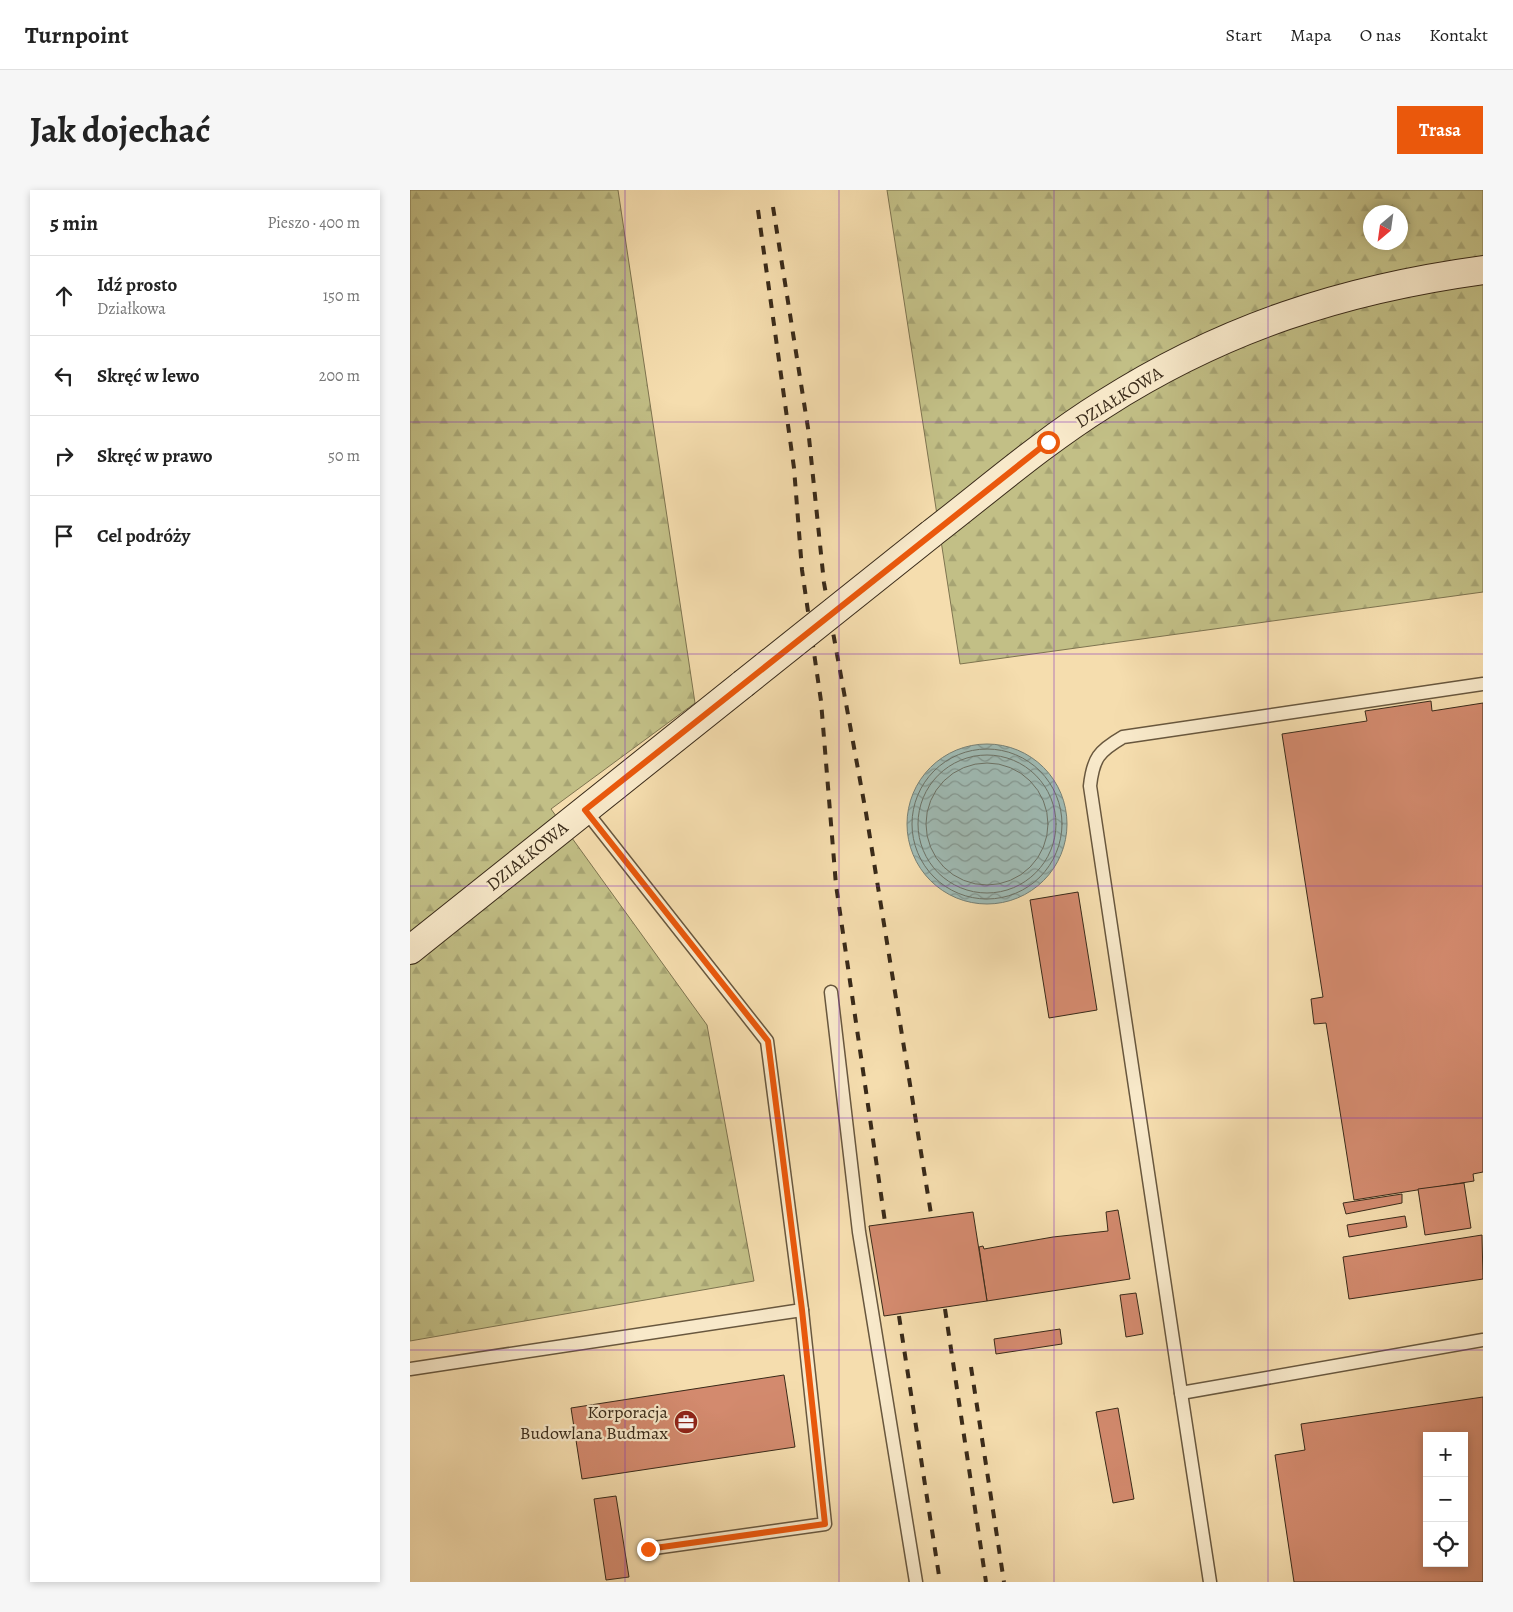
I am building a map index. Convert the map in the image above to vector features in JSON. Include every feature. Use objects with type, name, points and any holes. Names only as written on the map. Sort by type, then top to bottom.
[{"type":"street","name":"DZIAŁKOWA","points":[[410,950],[931,534],[1048,442],[1103,404],[1167,367],[1231,335],[1340,297],[1429,278],[1483,270]]},
{"type":"lane","points":[[1210,1582],[1090,786],[1092,766],[1104,748],[1123,737],[1483,684]]},
{"type":"lane","points":[[585,810],[768,1041],[802,1310],[825,1524],[648,1549]]},
{"type":"lane","points":[[831,992],[859,1232],[916,1582]]},
{"type":"lane","points":[[410,1369],[802,1310]]},
{"type":"lane","points":[[1181,1393],[1483,1340]]},
{"type":"green space","points":[[410,190],[618,190],[695,703],[551,809],[707,1025],[754,1281],[410,1341]]},
{"type":"green space","points":[[887,190],[1483,190],[1483,592],[960,664]]},
{"type":"water","points":[[979,744],[995,744],[1025,753],[1044,767],[1061,793],[1066,808],[1066,840],[1061,855],[1044,881],[1025,895],[1010,901],[995,904],[979,904],[949,895],[925,875],[916,862],[910,847],[907,832],[907,816],[916,786],[936,762],[949,753],[964,747]]},
{"type":"building","points":[[1431,701],[1432,711],[1483,703],[1483,1172],[1473,1174],[1474,1181],[1354,1200],[1326,1023],[1314,1024],[1311,999],[1323,997],[1282,734],[1367,721],[1365,711]]},
{"type":"building","points":[[1078,892],[1097,1010],[1049,1018],[1030,900]]},
{"type":"building","points":[[1464,1183],[1471,1228],[1425,1235],[1418,1189]]},
{"type":"building","points":[[1402,1194],[1402,1203],[1346,1214],[1343,1203]]},
{"type":"building","points":[[1118,1210],[1130,1279],[987,1301],[979,1247],[983,1246],[984,1249],[1053,1237],[1108,1231],[1106,1212]]},
{"type":"building","points":[[973,1212],[987,1301],[884,1316],[869,1226]]},
{"type":"building","points":[[1405,1216],[1407,1227],[1349,1237],[1347,1225]]},
{"type":"building","points":[[1482,1235],[1483,1279],[1349,1299],[1343,1257]]},
{"type":"building","points":[[1136,1293],[1143,1334],[1126,1337],[1120,1295]]},
{"type":"building","points":[[1060,1329],[1062,1344],[996,1354],[994,1339]]},
{"type":"building","points":[[784,1375],[795,1447],[582,1479],[571,1408]]},
{"type":"building","points":[[1483,1397],[1483,1582],[1294,1582],[1275,1455],[1305,1450],[1301,1424]]},
{"type":"building","points":[[1118,1408],[1134,1499],[1113,1503],[1096,1412]]},
{"type":"building","points":[[616,1496],[629,1577],[606,1580],[594,1499]]},
{"type":"railway","points":[[773,207],[808,428],[824,583],[866,813],[931,1214]]},
{"type":"railway","points":[[758,210],[794,468],[802,570],[821,701],[836,885],[885,1222]]},
{"type":"railway","points":[[945,1309],[986,1582]]},
{"type":"railway","points":[[899,1316],[940,1582]]},
{"type":"railway","points":[[971,1367],[1004,1582]]},
{"type":"place","name":"Korporacja Budowlana Budmax","points":[[686,1422]]},
{"type":"route","points":[[648,1549],[825,1524],[802,1310],[768,1041],[585,810],[1048,442]]}]
